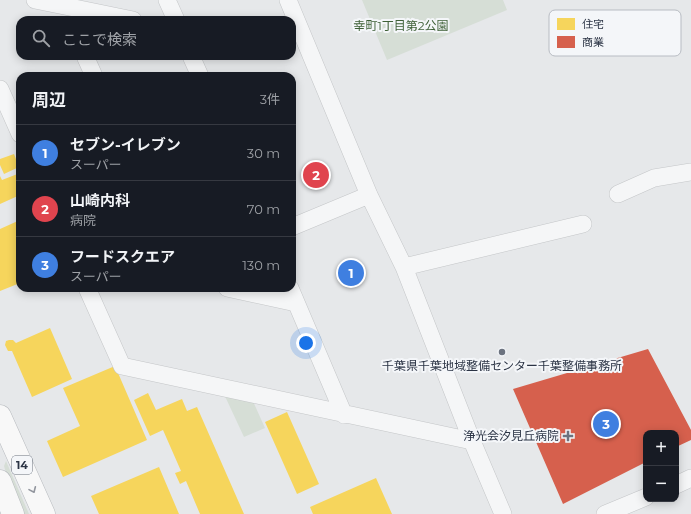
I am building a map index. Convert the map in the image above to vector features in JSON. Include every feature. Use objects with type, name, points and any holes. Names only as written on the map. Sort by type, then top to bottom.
[{"type":"highway","name":"14","points":[[0,416],[44,514]]},
{"type":"highway","points":[[0,481],[13,514]]},
{"type":"street","points":[[35,0],[66,13],[95,16]]},
{"type":"street","points":[[167,0],[174,16]]},
{"type":"street","points":[[288,0],[295,16]]},
{"type":"street","points":[[296,19],[369,195],[404,267],[472,442],[503,514]]},
{"type":"street","points":[[87,60],[92,72]]},
{"type":"street","points":[[193,60],[198,72]]},
{"type":"street","points":[[0,89],[16,125]]},
{"type":"street","points":[[618,194],[654,178],[691,172]]},
{"type":"street","points":[[296,225],[369,195]]},
{"type":"street","points":[[404,267],[582,224]]},
{"type":"street","points":[[90,292],[122,366],[472,442]]},
{"type":"street","points":[[265,292],[293,295],[344,414]]},
{"type":"street","points":[[679,483],[691,478]]},
{"type":"street","points":[[605,514],[643,498]]},
{"type":"green space","name":"幸町1丁目第2公園","points":[[362,0],[503,0],[507,10],[387,60]]},
{"type":"green space","points":[[223,392],[252,399],[265,428],[244,437]]},
{"type":"green space","points":[[6,461],[29,514],[20,514],[14,500],[4,466]]},
{"type":"building: 住宅","points":[[14,154],[16,159],[16,168],[4,174],[0,165],[0,159]]},
{"type":"building: 住宅","points":[[16,175],[16,197],[0,204],[0,176],[2,180]]},
{"type":"building: 住宅","points":[[16,222],[16,285],[0,291],[0,229]]},
{"type":"building: 住宅","points":[[50,328],[72,379],[32,397],[12,351],[8,351],[5,345],[6,341],[13,340],[16,343]]},
{"type":"building: 住宅","points":[[115,366],[147,440],[63,477],[47,441],[80,426],[63,388]]},
{"type":"building: 住宅","points":[[148,393],[156,410],[182,399],[187,411],[197,407],[244,514],[200,514],[186,481],[180,484],[175,473],[181,471],[163,430],[150,436],[134,400]]},
{"type":"building: 住宅","points":[[287,412],[319,484],[297,494],[265,422]]},
{"type":"building: 住宅","points":[[159,467],[179,514],[99,514],[91,496]]},
{"type":"building: 住宅","points":[[376,478],[392,514],[313,514],[310,507]]},
{"type":"building: 商業","points":[[648,349],[691,430],[691,440],[679,446],[679,430],[643,430],[643,464],[563,504],[513,389]]},
{"type":"place","name":"山崎内科","points":[[316,175]]},
{"type":"place","name":"セブン-イレブン","points":[[351,273]]},
{"type":"place","name":"千葉県千葉地域整備センター千葉整備事務所","points":[[502,352]]},
{"type":"place","name":"フードスクエア","points":[[606,424]]},
{"type":"place","name":"浄光会汐見丘病院","points":[[568,436]]}]
